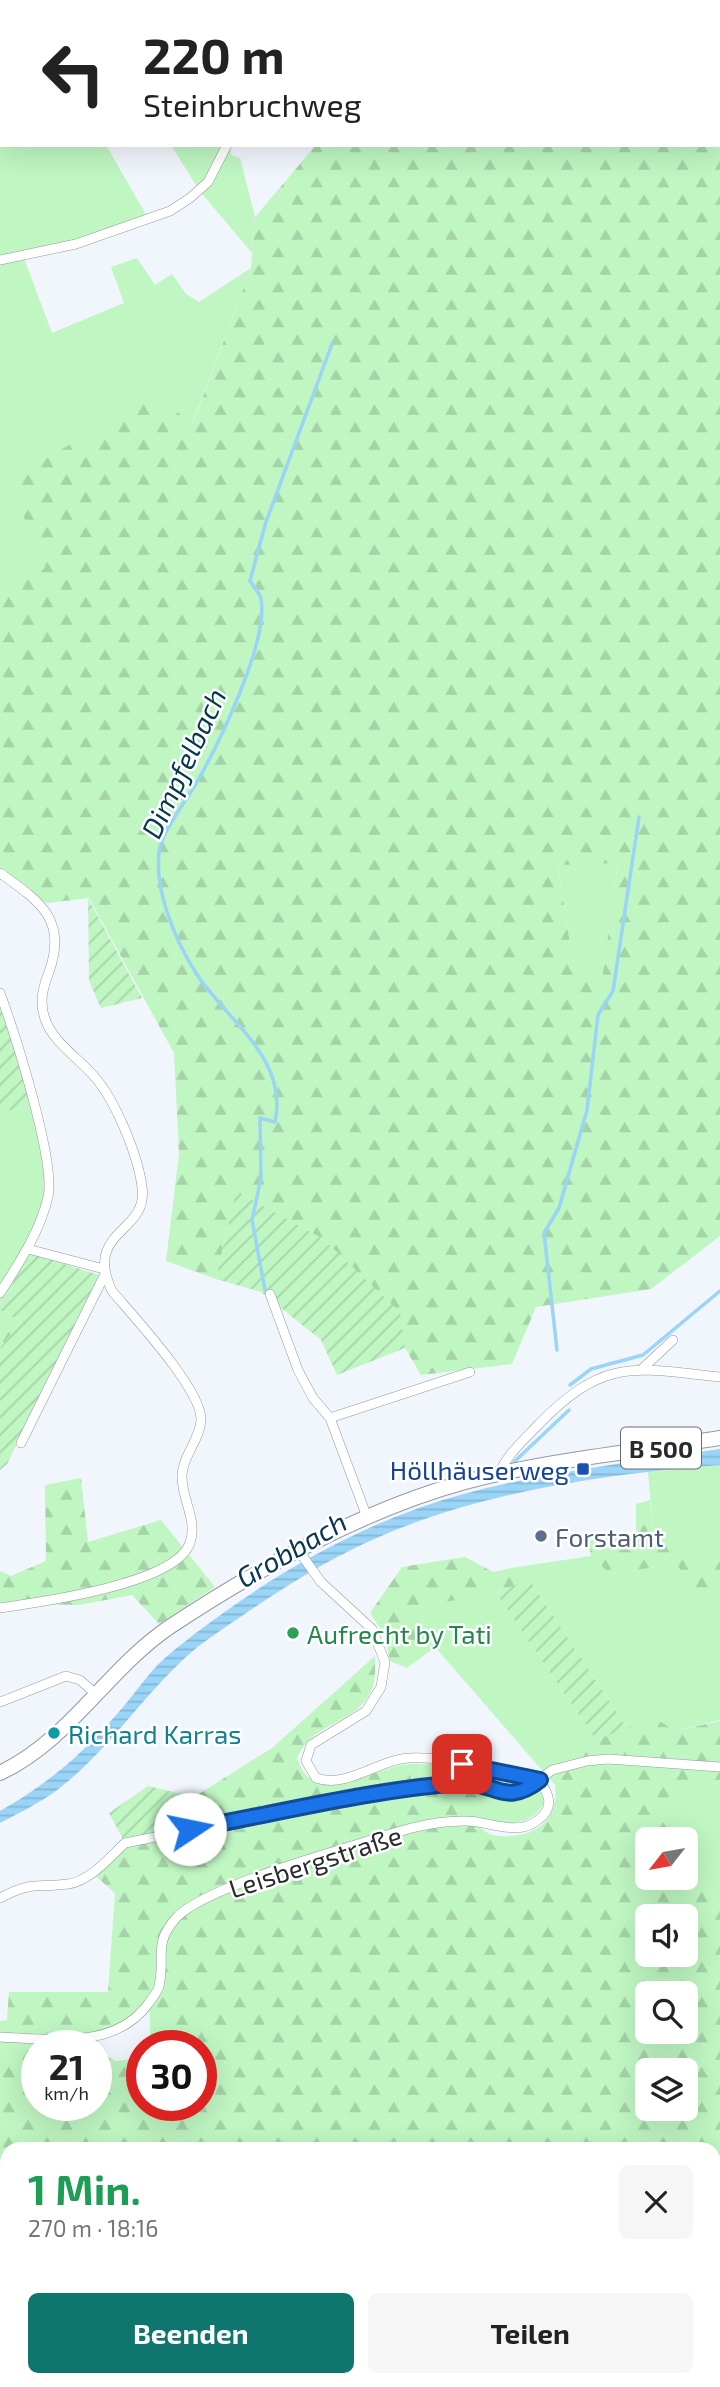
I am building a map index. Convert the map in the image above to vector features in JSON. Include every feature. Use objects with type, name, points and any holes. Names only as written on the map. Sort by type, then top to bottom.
[{"type":"main road","name":"B 500","points":[[0,1773],[52,1741],[129,1660],[170,1627],[367,1517],[442,1489],[499,1474],[720,1438]]},
{"type":"street","points":[[0,260],[76,244],[170,211],[190,198],[208,181],[226,147]]},
{"type":"street","points":[[0,873],[34,897],[50,919],[55,945],[42,993],[45,1020],[53,1034],[93,1074],[110,1100],[141,1182],[140,1207],[109,1245],[104,1272],[21,1443]]},
{"type":"street","points":[[0,993],[23,1065],[49,1172],[48,1196],[28,1249],[0,1293]]},
{"type":"street","points":[[28,1249],[104,1272]]},
{"type":"street","points":[[0,1608],[143,1577],[177,1562],[190,1544],[191,1522],[182,1472],[199,1432],[201,1417],[197,1401],[112,1291],[104,1272]]},
{"type":"street","points":[[270,1294],[298,1370],[313,1398],[330,1418],[367,1517]]},
{"type":"street","points":[[642,1369],[673,1340]]},
{"type":"street","points":[[499,1474],[509,1455],[576,1391],[611,1373],[642,1369],[720,1377]]},
{"type":"street","points":[[330,1418],[470,1372]]},
{"type":"street","points":[[302,1555],[312,1573],[372,1629],[384,1662],[381,1687],[366,1711],[311,1745],[306,1761],[316,1778],[336,1780],[396,1759],[411,1758],[540,1780]]},
{"type":"street","points":[[0,1702],[66,1676],[80,1680],[97,1695]]},
{"type":"street","points":[[0,1898],[22,1886],[69,1884],[92,1873],[125,1843],[392,1790],[464,1783],[514,1794],[525,1791],[562,1765],[608,1759],[720,1767]]},
{"type":"street","name":"Leisbergstraße","points":[[0,2036],[84,2039],[108,2033],[140,2015],[159,1988],[160,1941],[178,1916],[215,1894],[292,1864],[427,1825],[466,1821],[512,1828],[526,1826],[538,1820],[550,1807],[550,1795],[540,1780]]},
{"type":"green space","points":[[0,147],[107,147],[148,218],[23,256],[52,333],[124,303],[111,267],[137,258],[155,285],[172,274],[186,294],[199,302],[251,268],[192,424],[45,568],[0,587],[0,264],[19,257],[0,258]]},
{"type":"green space","points":[[172,147],[231,147],[231,155],[240,158],[255,217],[252,253],[199,190]]},
{"type":"green space","points":[[314,147],[720,147],[720,1236],[651,1289],[536,1307],[512,1364],[421,1375],[405,1348],[399,1312],[323,1239],[236,1192],[216,1279],[166,1261],[179,1154],[174,1053],[89,898],[47,903],[0,875],[0,587],[45,568],[9,481],[152,395],[193,423],[251,268],[255,217]],"holes":[[[618,863],[602,979],[573,964],[558,865]]]},
{"type":"green space","points":[[618,863],[602,980],[573,964],[558,864]]},
{"type":"green space","points":[[88,898],[142,998],[101,1008],[89,981]]},
{"type":"green space","points":[[0,1008],[23,1065],[33,1104],[0,1113]]},
{"type":"green space","points":[[33,1104],[49,1196],[29,1253],[0,1306],[0,1113]]},
{"type":"green space","points":[[236,1191],[323,1239],[400,1312],[405,1348],[337,1375],[321,1340],[261,1292],[216,1279]]},
{"type":"green space","points":[[29,1253],[99,1275],[7,1464],[0,1470],[0,1348],[21,1321],[0,1310],[0,1306]]},
{"type":"green space","points":[[0,1310],[21,1321],[0,1348]]},
{"type":"green space","points":[[720,1465],[720,1562],[654,1539],[648,1472]]},
{"type":"green space","points":[[81,1478],[88,1542],[161,1520],[215,1587],[159,1624],[132,1595],[79,1605],[0,1604],[0,1571],[11,1576],[46,1561],[45,1485]]},
{"type":"green space","points":[[650,1500],[654,1539],[720,1562],[720,1595],[701,1598],[676,1564],[610,1574],[591,1556],[588,1541],[636,1533],[636,1504]]},
{"type":"green space","points":[[591,1556],[610,1574],[676,1564],[701,1598],[720,1595],[720,1720],[675,1731],[654,1717],[627,1728],[529,1579],[511,1568]]},
{"type":"green space","points":[[465,1557],[493,1572],[511,1568],[529,1579],[496,1593],[434,1604],[422,1623],[435,1647],[407,1668],[390,1661],[384,1634],[370,1613],[402,1567]]},
{"type":"green space","points":[[529,1579],[627,1728],[596,1740],[496,1593]]},
{"type":"green space","points":[[496,1593],[596,1740],[555,1785],[435,1647],[422,1623],[434,1604]]},
{"type":"green space","points":[[375,1656],[374,1681],[365,1701],[346,1717],[314,1736],[304,1746],[297,1758],[305,1773],[316,1782],[344,1783],[407,1764],[415,1793],[451,1788],[490,1795],[487,1806],[469,1820],[493,1835],[519,1835],[530,1832],[547,1820],[555,1799],[555,1785],[596,1740],[654,1717],[675,1731],[720,1721],[720,1781],[660,1804],[672,1827],[635,1827],[635,1890],[698,1890],[698,1872],[720,1910],[720,2142],[0,2142],[0,2021],[7,2020],[9,1992],[108,1992],[115,1893],[92,1873],[125,1843],[189,1829],[194,1797],[272,1748]]},
{"type":"green space","points":[[407,1764],[435,1764],[528,1783],[510,1788],[468,1779],[412,1784]]},
{"type":"green space","points":[[720,1781],[720,1910],[698,1872],[698,1827],[672,1827],[659,1804]]},
{"type":"green space","points":[[148,1786],[194,1797],[190,1829],[125,1843],[109,1813]]},
{"type":"green space","points":[[539,1788],[544,1802],[530,1818],[511,1823],[469,1820],[487,1806],[490,1795],[513,1799]]},
{"type":"water","points":[[720,1449],[720,1465],[625,1475],[530,1490],[437,1515],[392,1531],[349,1551],[291,1583],[200,1645],[181,1661],[80,1771],[46,1797],[0,1823],[0,1811],[33,1790],[77,1755],[104,1729],[173,1651],[230,1608],[322,1551],[419,1508],[492,1487],[568,1472]]},
{"type":"waterway","name":"Dimpfelbach","points":[[265,1290],[252,1220],[261,1178],[260,1118],[275,1122],[277,1099],[273,1078],[252,1041],[209,990],[188,960],[167,912],[158,862],[165,833],[215,747],[249,667],[261,618],[261,599],[250,581],[266,522],[332,344]]},
{"type":"waterway","points":[[557,1350],[544,1233],[559,1208],[587,1110],[598,1015],[613,991],[639,817]]},
{"type":"waterway","points":[[570,1385],[591,1369],[643,1355],[720,1291]]},
{"type":"waterway","points":[[514,1462],[569,1410]]},
{"type":"place","name":"Höllhäuserweg","points":[[583,1469]]},
{"type":"place","name":"Forstamt","points":[[541,1536]]},
{"type":"place","name":"Aufrecht by Tati","points":[[293,1633]]},
{"type":"place","name":"Richard Karras","points":[[54,1733]]},
{"type":"route","points":[[190,1829],[392,1790],[464,1783],[514,1794],[525,1791],[540,1780],[462,1764]]},
{"type":"water label","name":"Grobbach","points":[[291,1549]]}]
